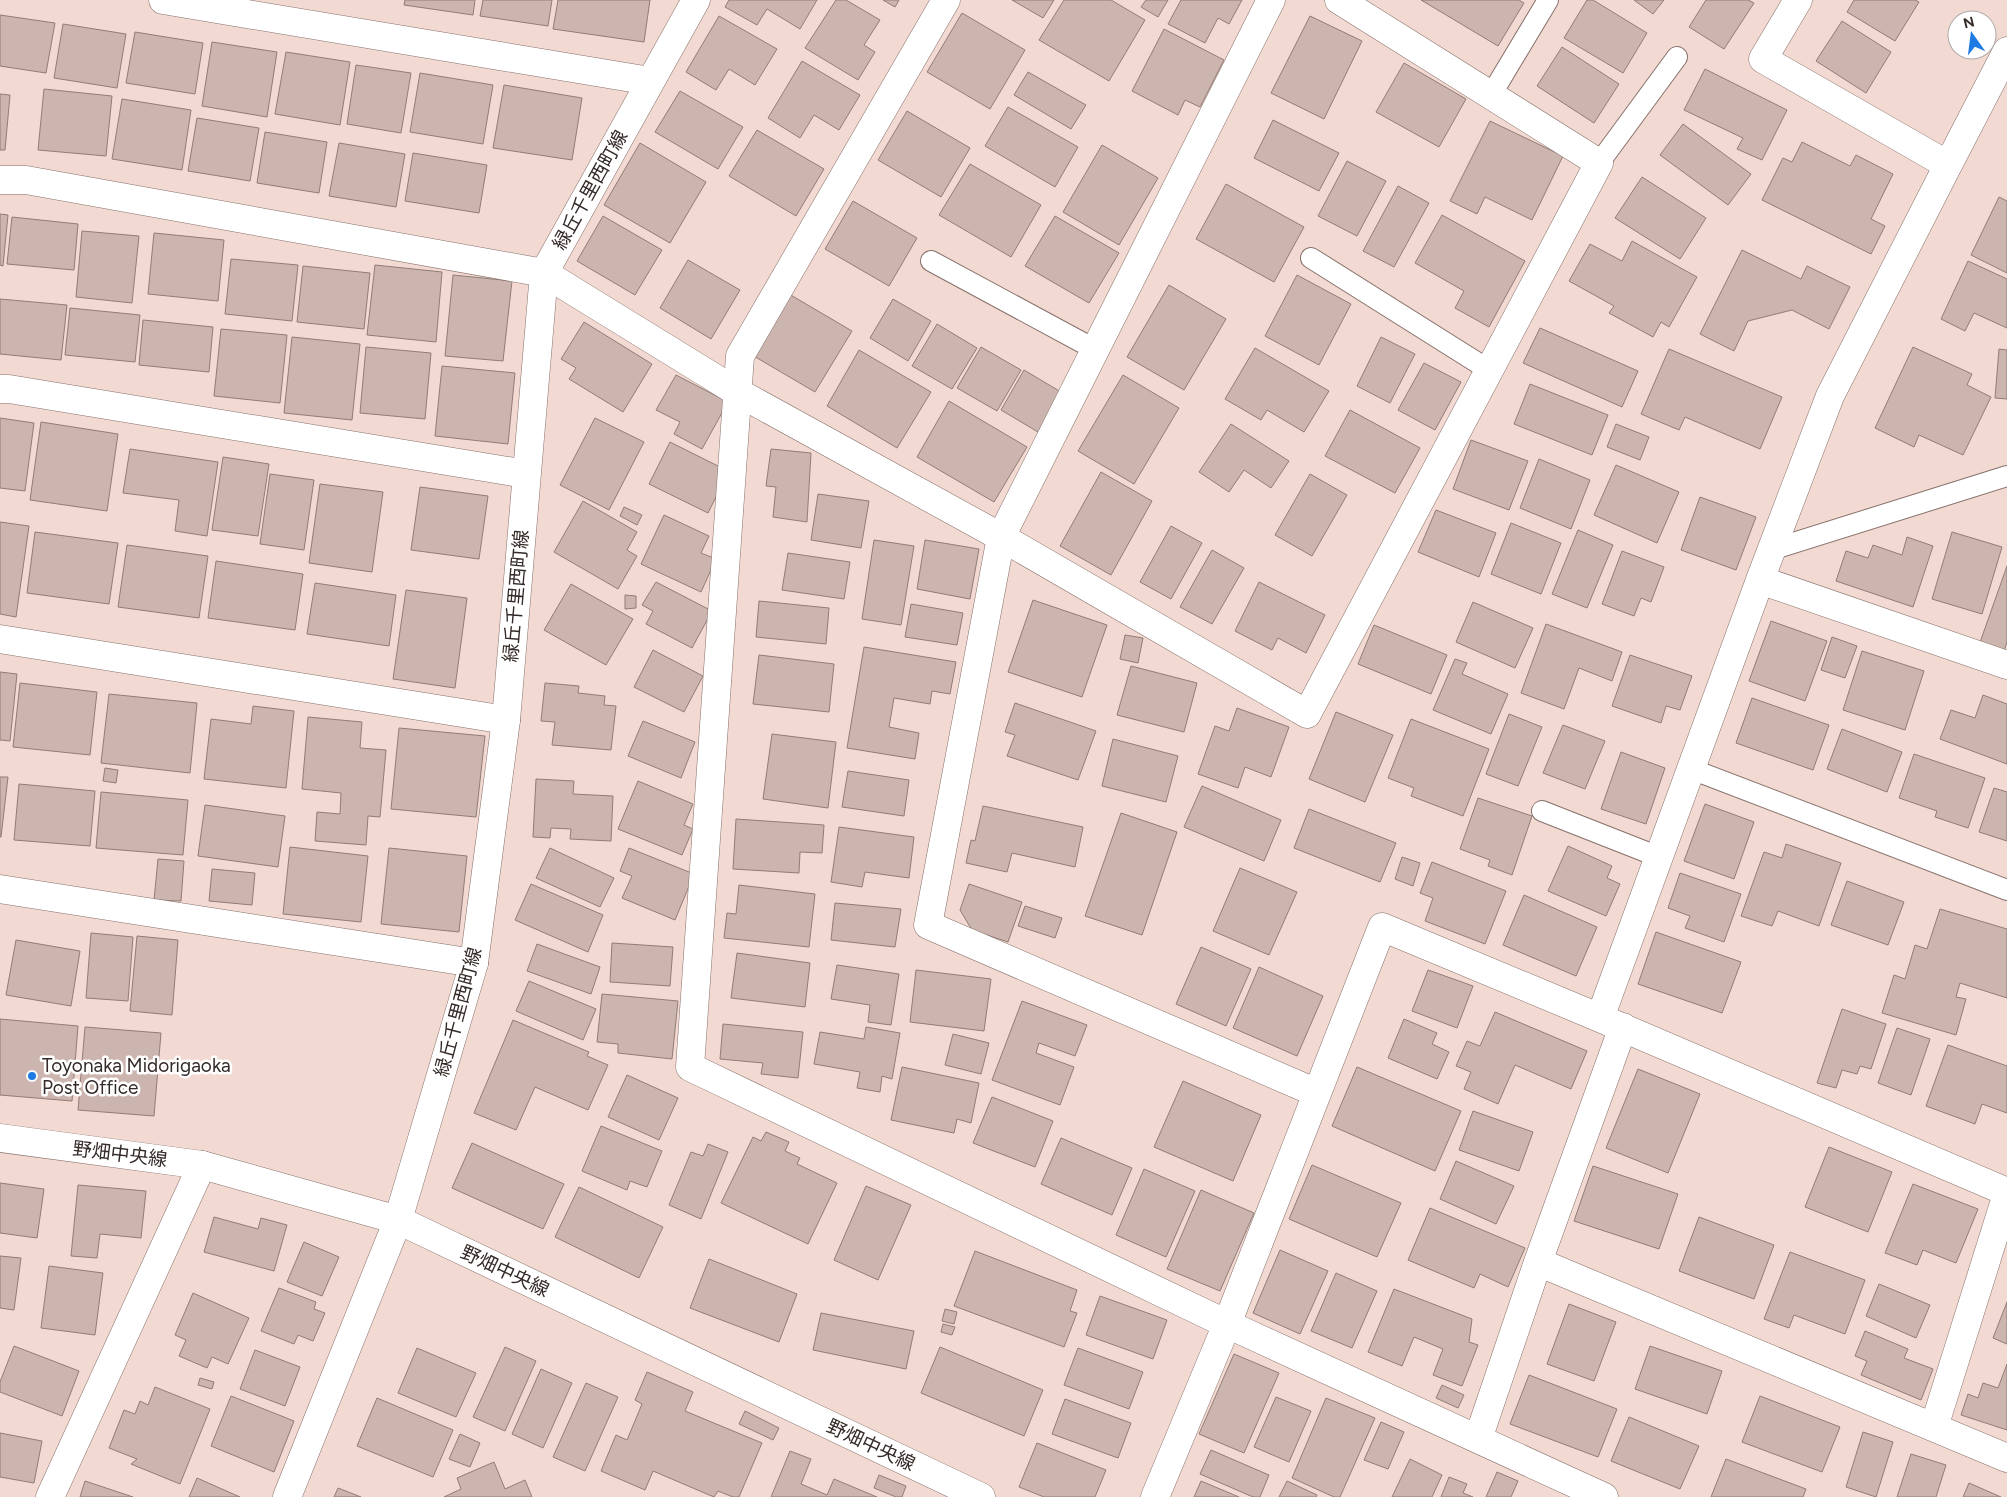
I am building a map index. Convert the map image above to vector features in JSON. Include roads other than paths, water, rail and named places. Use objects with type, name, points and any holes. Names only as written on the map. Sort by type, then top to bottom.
[{"type":"street","points":[[162,0],[650,81]]},
{"type":"street","name":"緑丘千里西町線","points":[[287,1497],[398,1220],[474,963],[506,720],[544,273],[696,0]]},
{"type":"street","points":[[946,0],[740,356],[739,394],[690,1067],[1227,1324],[1604,1497]]},
{"type":"street","points":[[1271,0],[1002,537],[928,925],[1317,1093]]},
{"type":"street","points":[[0,180],[26,180],[544,273],[739,394],[1002,537],[1308,714],[1599,163],[1339,0]]},
{"type":"street","points":[[1798,0],[1763,60],[1948,165]]},
{"type":"street","points":[[1478,1439],[1538,1262],[1659,857],[1771,550],[1830,396],[2007,51]]},
{"type":"street","points":[[0,389],[526,474]]},
{"type":"street","points":[[1760,580],[2007,665]]},
{"type":"street","points":[[0,639],[506,720]]},
{"type":"street","points":[[0,888],[474,963]]},
{"type":"street","points":[[1155,1497],[1227,1324],[1382,927],[1611,1022],[2007,1193],[1934,1427]]},
{"type":"street","name":"野畑中央線","points":[[0,1138],[202,1164],[398,1220],[981,1497]]},
{"type":"street","points":[[50,1497],[202,1164]]},
{"type":"street","points":[[1538,1262],[2007,1458]]},
{"type":"lane","points":[[1491,95],[1548,0]]},
{"type":"lane","points":[[1599,163],[1676,57]]},
{"type":"lane","points":[[1311,258],[1489,370]]},
{"type":"lane","points":[[931,261],[1096,350]]},
{"type":"lane","points":[[1771,550],[2007,476]]},
{"type":"lane","points":[[1691,769],[2007,890]]},
{"type":"lane","points":[[1542,812],[1659,857]]},
{"type":"place","name":"Toyonaka Midorigaoka Post Office","points":[[32,1076]]}]
